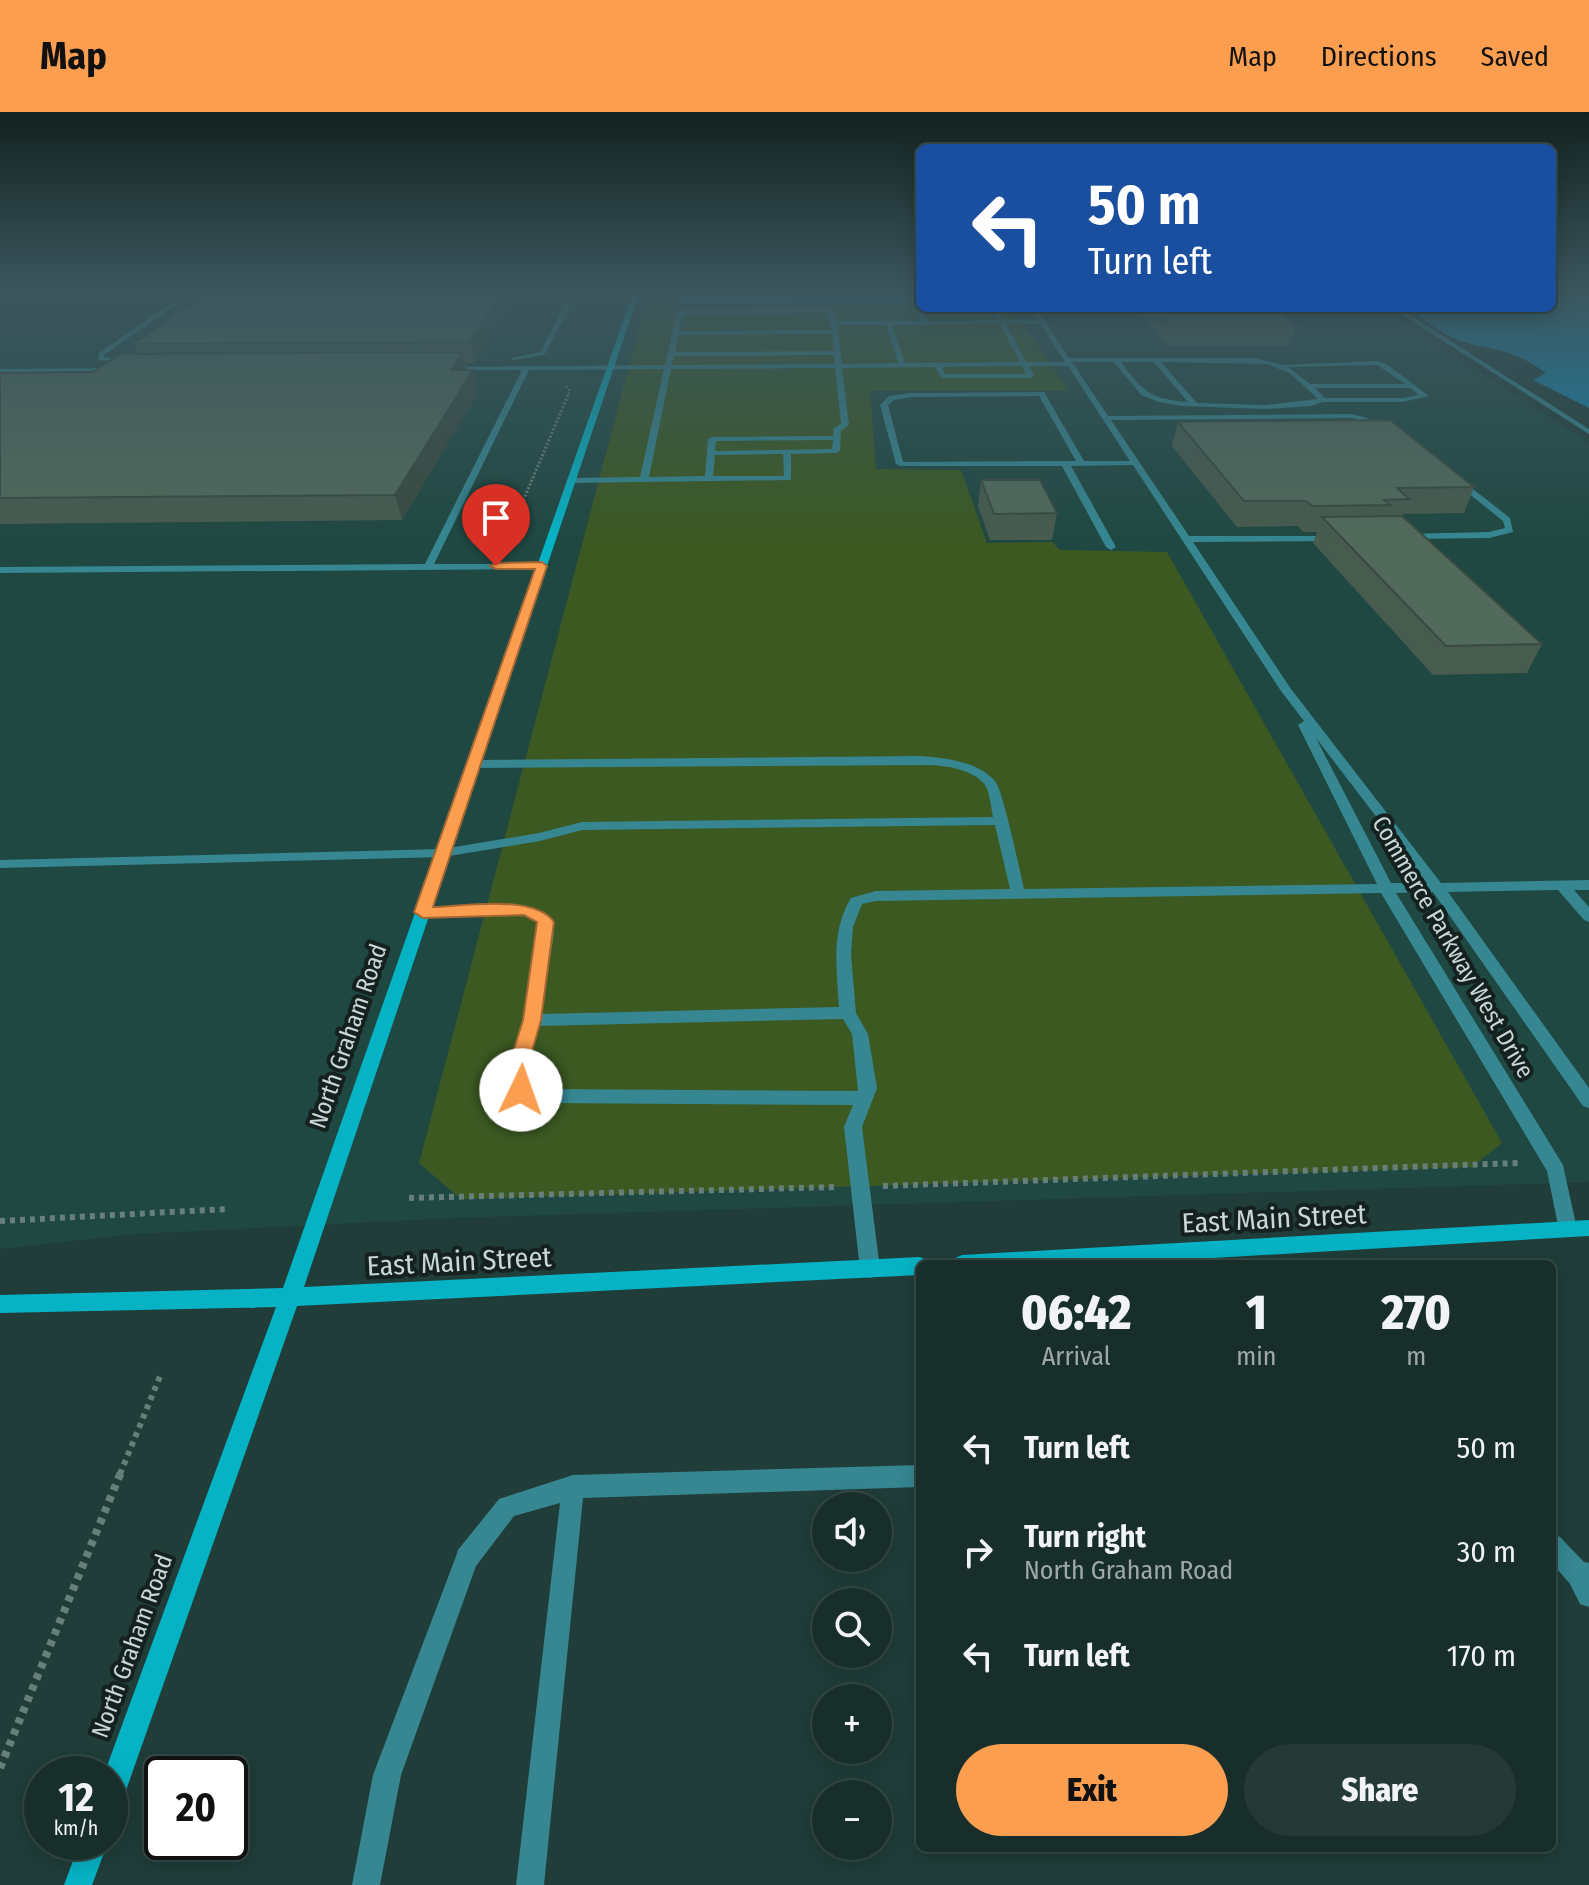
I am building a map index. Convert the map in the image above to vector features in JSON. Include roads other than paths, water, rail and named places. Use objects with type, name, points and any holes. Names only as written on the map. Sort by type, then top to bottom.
[{"type":"street","points":[[428,567],[523,376]]},
{"type":"street","name":"North Graham Road","points":[[124,1756],[290,1297],[607,376]]},
{"type":"street","points":[[644,479],[666,376]]},
{"type":"street","points":[[709,478],[712,439],[836,434],[845,425],[842,376]]},
{"type":"street","points":[[942,376],[1031,376]]},
{"type":"street","name":"Commerce Parkway West Drive","points":[[1078,376],[1287,691],[1438,888],[1589,1101]]},
{"type":"street","points":[[1129,376],[1146,396],[1176,404],[1290,406],[1316,405],[1323,400],[1402,400],[1425,396],[1401,376]]},
{"type":"street","points":[[1170,376],[1195,405]]},
{"type":"street","points":[[1297,376],[1323,400]]},
{"type":"street","points":[[1501,376],[1589,432]]},
{"type":"street","points":[[1308,386],[1414,386]]},
{"type":"street","points":[[1081,463],[1041,394],[911,395],[892,398],[884,405],[900,464],[1135,463]]},
{"type":"street","points":[[1105,418],[1352,416],[1395,428]]},
{"type":"street","points":[[711,453],[836,451],[836,434]]},
{"type":"street","points":[[571,480],[788,478],[787,452]]},
{"type":"street","points":[[1065,463],[1111,547]]},
{"type":"street","points":[[1395,537],[1489,535],[1510,530],[1507,520],[1451,474]]},
{"type":"street","points":[[1185,539],[1349,537]]},
{"type":"street","points":[[0,570],[542,566]]},
{"type":"street","name":"Commerce Parkway West Drive","points":[[1287,691],[1385,888],[1556,1170],[1567,1229]]},
{"type":"street","points":[[473,764],[955,762],[979,774],[992,785],[1018,894]]},
{"type":"street","points":[[0,864],[443,853],[540,837],[582,826],[1000,821]]},
{"type":"street","points":[[1562,885],[1589,917]]},
{"type":"street","points":[[870,1269],[853,1127],[868,1088],[860,1034],[848,1013],[843,935],[847,914],[856,901],[876,896],[1589,885]]},
{"type":"street","points":[[423,912],[525,910],[539,914],[545,922],[546,933],[532,1020],[520,1062],[521,1090],[542,1096],[864,1098]]},
{"type":"street","points":[[532,1020],[848,1013]]},
{"type":"street","name":"East Main Street","points":[[1031,1260],[1589,1228]]},
{"type":"street","name":"East Main Street","points":[[0,1304],[290,1297],[916,1266]]},
{"type":"street","points":[[366,1885],[387,1775],[467,1559],[507,1507],[573,1487],[916,1476]]},
{"type":"street","points":[[530,1885],[573,1487]]},
{"type":"street","points":[[1556,1549],[1586,1581]]},
{"type":"street","points":[[78,1885],[87,1860]]},
{"type":"water","points":[[1541,376],[1589,376],[1589,408],[1533,380]]}]
